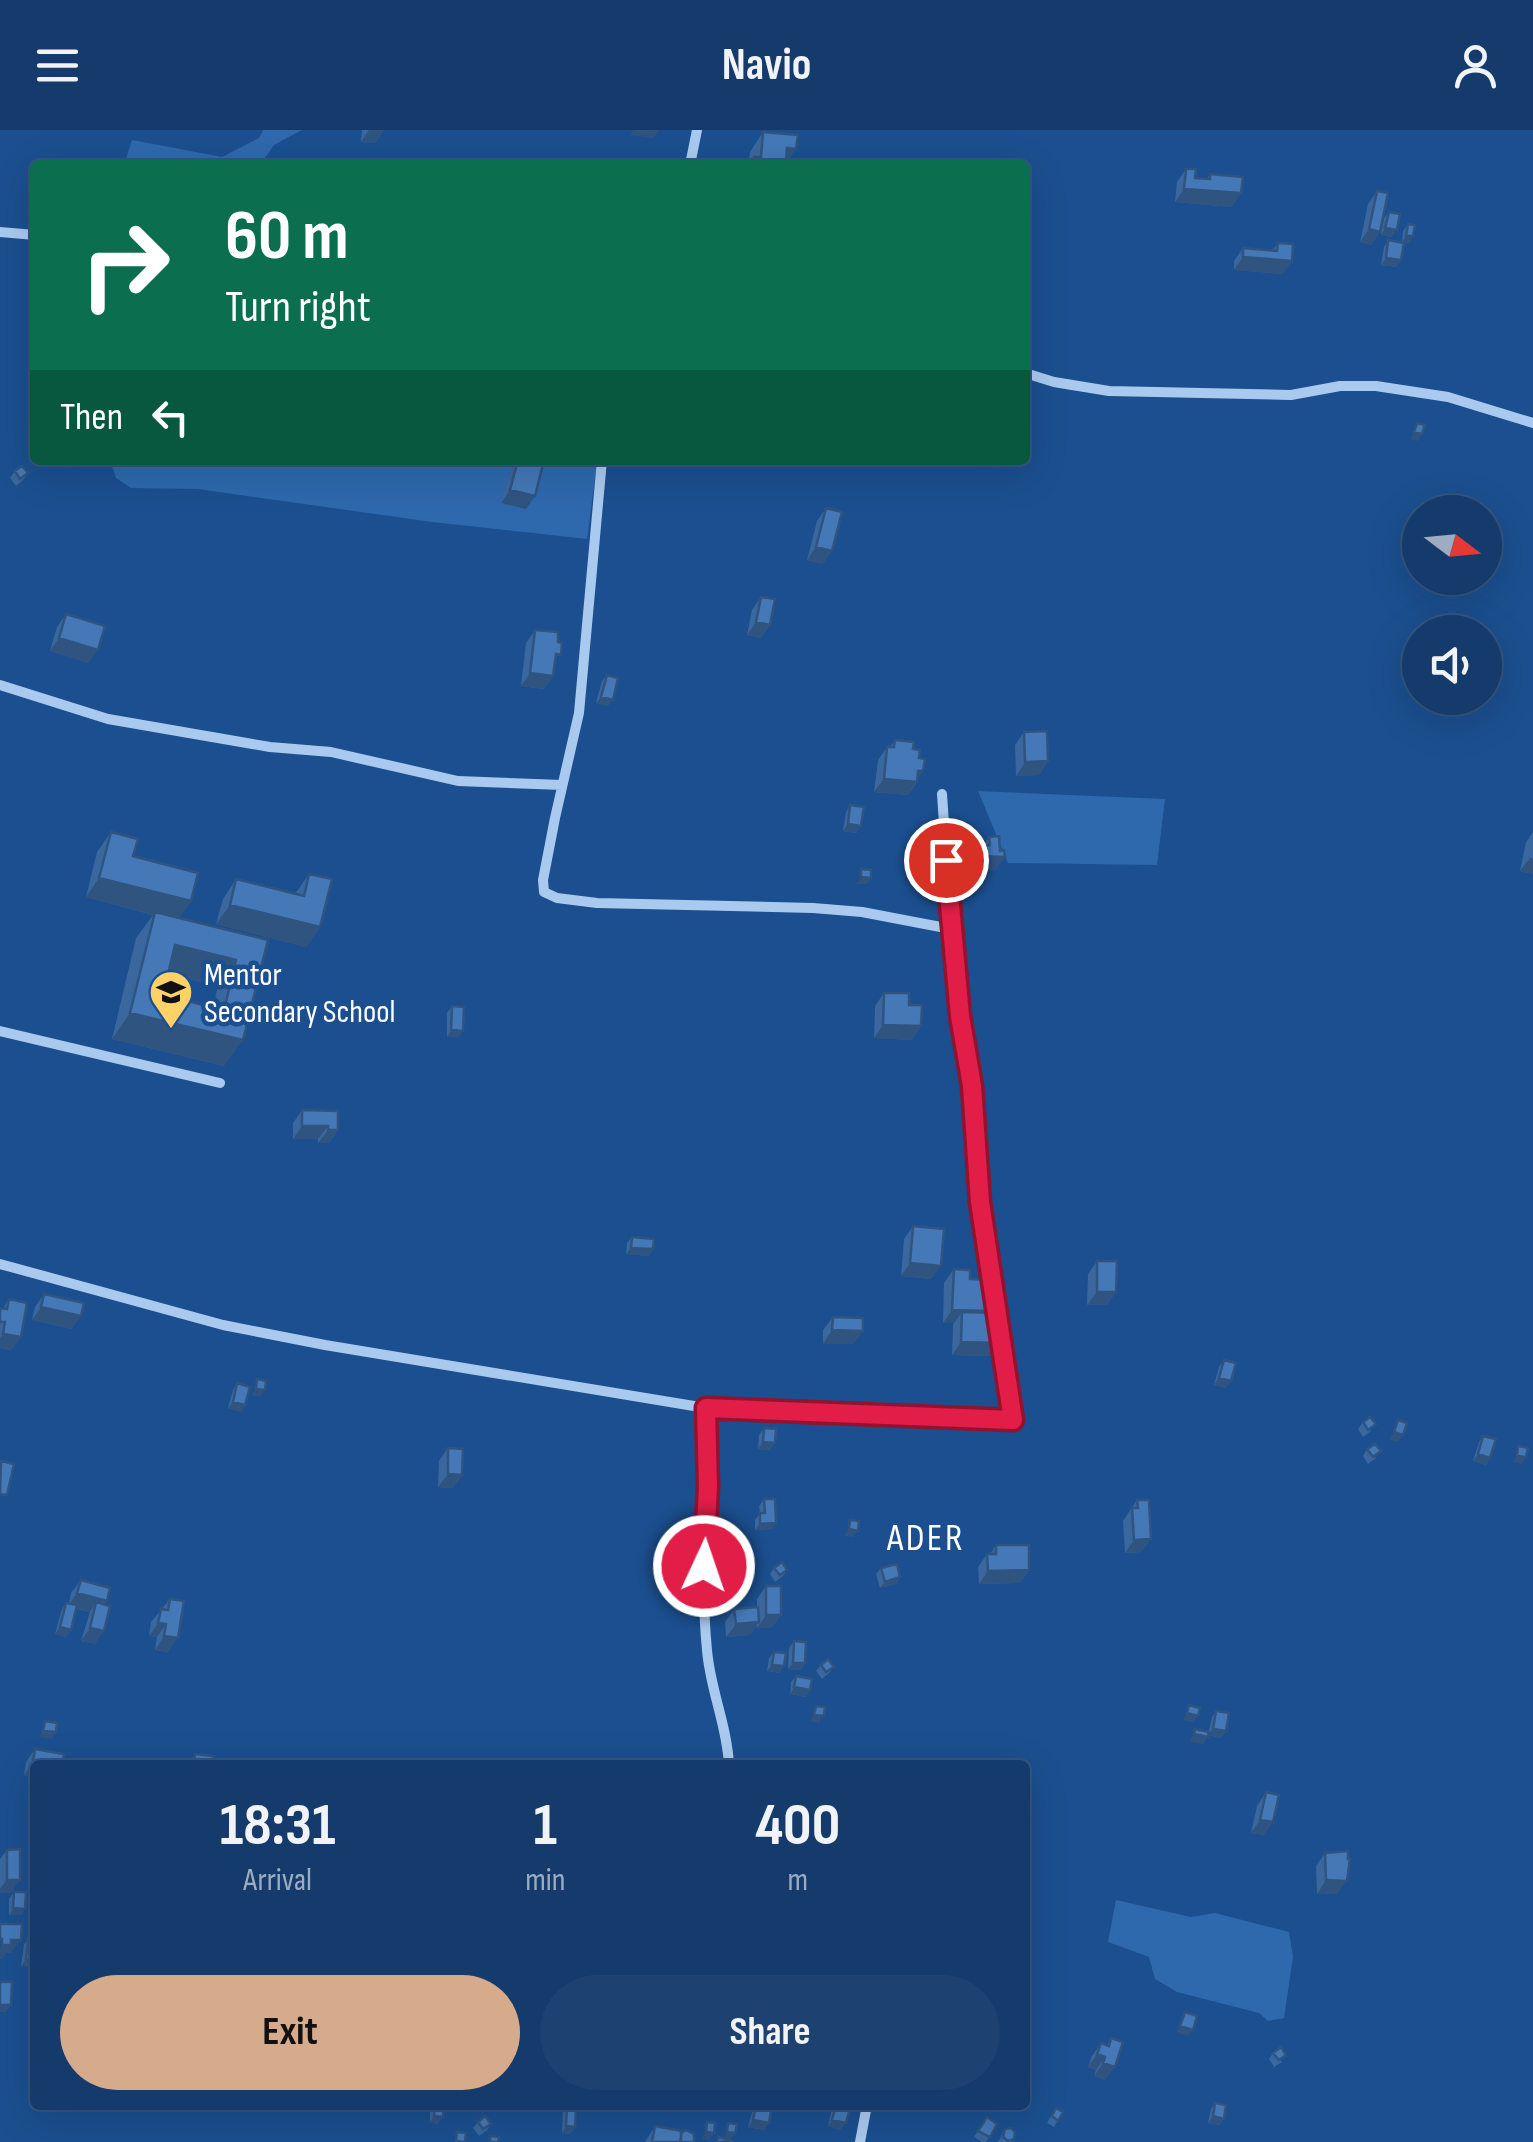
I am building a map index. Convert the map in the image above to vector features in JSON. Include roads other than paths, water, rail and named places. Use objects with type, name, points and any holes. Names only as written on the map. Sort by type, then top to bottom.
[{"type":"street","points":[[691,160],[697,130]]},
{"type":"street","points":[[0,232],[30,235]]},
{"type":"street","points":[[1030,375],[1109,391],[1291,396],[1340,386],[1376,386],[1448,398],[1533,423]]},
{"type":"street","points":[[602,465],[578,712],[543,880],[544,892],[557,898],[597,903],[862,912],[950,929]]},
{"type":"street","points":[[0,685],[108,719],[270,748],[331,752],[458,782],[562,785]]},
{"type":"street","points":[[0,1264],[223,1325],[706,1408],[1013,1420],[980,1202],[972,1086],[950,929],[942,794]]},
{"type":"street","points":[[0,1031],[220,1083]]},
{"type":"street","points":[[706,1408],[707,1652],[728,1743],[728,1760]]},
{"type":"street","points":[[860,2142],[866,2110]]},
{"type":"place","name":"Mentor Secondary School","points":[[171,1030]]},
{"type":"district","name":"ADER","points":[[926,1537]]}]
